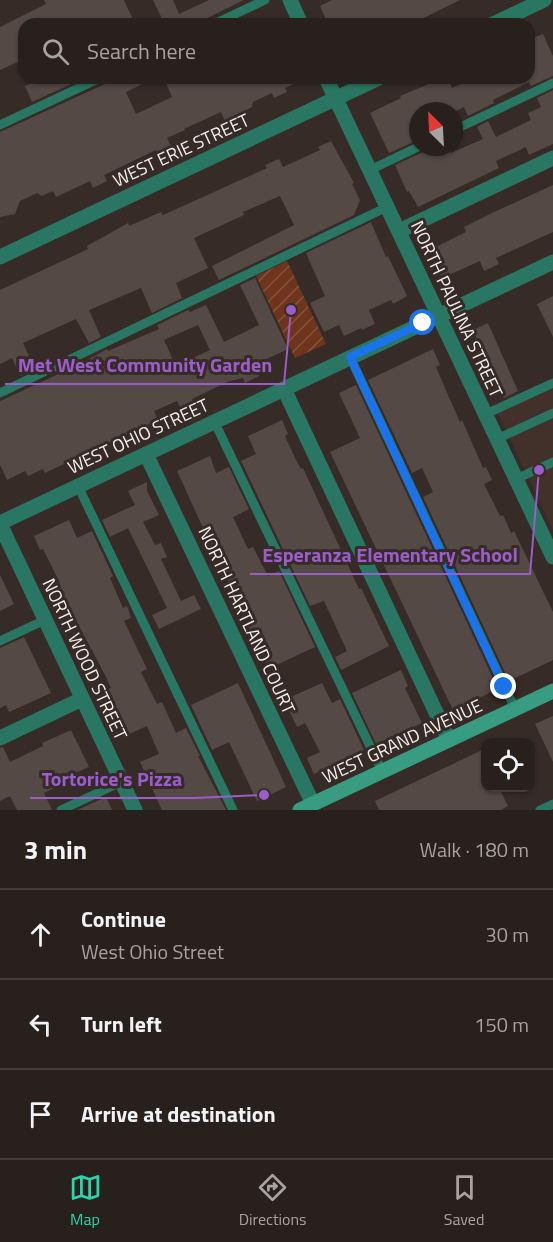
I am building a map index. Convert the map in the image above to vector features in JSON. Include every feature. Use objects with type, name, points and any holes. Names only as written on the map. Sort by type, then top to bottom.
[{"type":"main road","name":"WEST GRAND AVENUE","points":[[306,807],[553,692]]},
{"type":"street","points":[[290,0],[298,18]]},
{"type":"street","points":[[506,18],[544,0]]},
{"type":"street","name":"NORTH PAULINA STREET","points":[[330,84],[553,557]]},
{"type":"street","name":"WEST ERIE STREET","points":[[0,257],[366,84]]},
{"type":"street","points":[[399,231],[553,158]]},
{"type":"street","name":"WEST OHIO STREET","points":[[0,524],[553,262]]},
{"type":"street","points":[[284,389],[449,740]]},
{"type":"street","name":"NORTH HARTLAND COURT","points":[[146,454],[306,807]]},
{"type":"street","name":"NORTH WOOD STREET","points":[[0,524],[135,810]]},
{"type":"street","points":[[0,738],[82,699]]},
{"type":"lane","points":[[227,18],[265,0]]},
{"type":"lane","points":[[463,126],[553,83]]},
{"type":"lane","points":[[0,126],[88,84]]},
{"type":"lane","points":[[370,170],[409,151]]},
{"type":"lane","points":[[0,393],[387,207]]},
{"type":"lane","points":[[350,357],[515,710]]},
{"type":"lane","points":[[486,414],[553,383]]},
{"type":"lane","points":[[497,440],[553,413]]},
{"type":"lane","points":[[214,422],[382,771]]},
{"type":"lane","points":[[516,479],[553,462]]},
{"type":"lane","points":[[78,486],[233,810]]},
{"type":"lane","points":[[0,641],[45,620]]},
{"type":"lane","points":[[62,810],[121,782]]},
{"type":"lane","points":[[540,810],[553,804]]},
{"type":"shaded area","points":[[287,261],[326,344],[295,358],[256,276]]},
{"type":"shaded area","points":[[553,383],[553,530],[496,409]]},
{"type":"building","points":[[44,0],[124,0],[132,18],[18,18],[46,4]]},
{"type":"building","points":[[153,0],[173,0],[179,14],[209,0],[244,0],[207,18],[162,18]]},
{"type":"building","points":[[332,0],[460,0],[423,18],[325,18],[320,6]]},
{"type":"building","points":[[18,18],[18,62],[0,70],[0,27]]},
{"type":"building","points":[[543,34],[553,56],[553,76],[531,86],[530,84],[535,84],[535,37]]},
{"type":"building","points":[[30,84],[71,84],[32,102],[25,86]]},
{"type":"building","points":[[105,84],[143,84],[126,92],[136,114],[172,97],[167,84],[294,84],[285,88],[287,92],[274,98],[272,93],[253,102],[252,107],[225,121],[221,112],[184,129],[167,138],[171,146],[157,153],[156,150],[104,175],[107,181],[93,188],[90,181],[56,197],[53,191],[42,196],[37,193],[20,201],[15,214],[0,217],[0,132]]},
{"type":"building","points":[[429,84],[450,84],[452,88],[461,84],[525,84],[468,116],[463,108],[463,102],[409,102],[409,144],[389,153],[370,113],[401,98],[400,96]]},
{"type":"building","points":[[553,90],[553,144],[529,155],[526,147],[496,161],[499,168],[418,207],[409,191],[407,192],[395,165],[414,156],[463,156],[463,148],[483,139],[477,127],[488,121],[496,137],[531,120],[528,113],[541,107],[537,98]]},
{"type":"building","points":[[331,141],[354,183],[352,184],[360,200],[354,215],[219,280],[212,266],[294,225],[280,196],[243,212],[244,215],[194,238],[208,268],[176,283],[182,298],[152,313],[141,288],[89,310],[101,337],[89,343],[76,319],[23,343],[35,369],[20,376],[12,358],[0,364],[0,290],[88,249],[87,246],[128,223],[129,226],[161,212],[163,215],[267,168],[265,165],[279,159],[283,167],[320,150],[318,147]]},
{"type":"building","points":[[553,185],[553,232],[496,258],[499,264],[484,271],[480,261],[442,278],[430,250],[466,232],[464,227]]},
{"type":"building","points":[[371,222],[386,257],[388,256],[407,296],[393,304],[391,300],[369,310],[375,324],[362,330],[361,328],[344,336],[339,325],[324,332],[310,303],[325,296],[306,253]]},
{"type":"building","points":[[255,278],[288,349],[254,365],[259,376],[245,383],[243,378],[227,382],[192,399],[194,405],[182,411],[177,401],[154,411],[158,420],[109,443],[106,450],[100,447],[45,473],[43,469],[28,476],[25,471],[7,480],[0,465],[0,401],[107,349],[108,351],[159,329],[157,325],[188,310],[190,312],[206,305],[224,342],[259,325],[240,285]],"holes":[[[198,325],[210,350],[176,366],[164,340]]]},
{"type":"building","points":[[553,296],[553,337],[537,304]]},
{"type":"building","points":[[488,323],[518,391],[504,398],[473,330]]},
{"type":"building","points":[[433,349],[440,365],[436,367],[460,422],[462,420],[483,468],[486,467],[492,480],[484,484],[500,516],[503,515],[511,533],[514,531],[553,612],[553,660],[509,681],[423,497],[433,492],[422,468],[412,473],[368,380]]},
{"type":"building","points":[[356,385],[498,689],[453,710],[330,452],[360,438],[339,393]]},
{"type":"building","points":[[282,420],[288,434],[285,436],[295,458],[301,469],[303,468],[359,589],[361,588],[389,646],[341,670],[335,657],[347,651],[324,601],[310,606],[241,461],[256,454],[248,436]]},
{"type":"building","points":[[210,456],[216,473],[229,467],[249,509],[233,517],[248,549],[253,547],[268,576],[279,571],[315,647],[268,669],[247,624],[249,623],[177,471]]},
{"type":"building","points":[[147,482],[147,491],[159,515],[143,522],[155,545],[161,543],[167,557],[161,559],[181,601],[194,595],[201,609],[159,629],[152,615],[167,608],[128,528],[110,537],[102,520],[135,505],[128,491]]},
{"type":"building","points":[[69,520],[77,538],[92,531],[113,576],[110,578],[123,608],[127,606],[131,618],[124,621],[147,669],[141,672],[157,704],[162,702],[176,733],[186,728],[226,810],[162,810],[140,762],[159,754],[147,726],[129,734],[114,704],[108,689],[111,688],[104,673],[69,607],[43,549],[40,550],[34,536]]},
{"type":"building","points":[[0,575],[14,604],[0,611]]},
{"type":"building","points":[[24,637],[51,693],[9,712],[6,705],[0,708],[0,648]]},
{"type":"building","points":[[401,670],[408,686],[405,688],[422,723],[376,744],[352,693]]},
{"type":"building","points":[[238,683],[286,787],[257,801],[229,742],[212,750],[191,705]]},
{"type":"building","points":[[322,683],[332,703],[340,699],[364,750],[314,774],[307,758],[320,752],[305,723],[297,727],[284,700]]},
{"type":"building","points":[[553,716],[553,762],[535,724]]},
{"type":"building","points":[[71,730],[89,767],[54,782],[57,787],[44,793],[52,810],[17,810],[10,796],[0,801],[0,748],[3,747],[10,762],[43,746],[42,743]]},
{"type":"building","points":[[481,750],[481,792],[501,792],[508,806],[501,810],[379,810],[375,801]]},
{"type":"building","points":[[106,797],[112,810],[77,810]]},
{"type":"place","name":"Met West Community Garden","points":[[291,310]]},
{"type":"place","name":"Esperanza Elementary School","points":[[539,470]]},
{"type":"place","name":"Tortorice's Pizza","points":[[264,795]]},
{"type":"route","points":[[423,323],[350,357],[504,687]]}]
